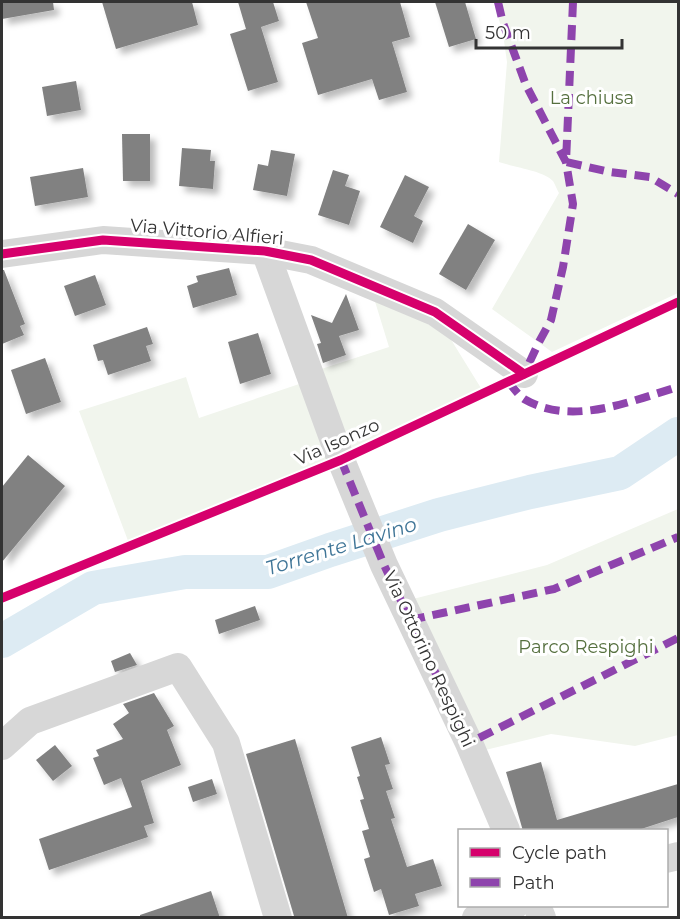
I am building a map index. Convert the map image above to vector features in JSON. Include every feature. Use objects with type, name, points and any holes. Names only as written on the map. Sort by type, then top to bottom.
[{"type":"street","name":"Via Vittorio Alfieri","points":[[2,254],[103,240],[265,251],[310,260],[435,312],[524,374]]},
{"type":"street","name":"Via Ottorino Respighi","points":[[265,251],[340,460],[384,565],[469,743],[505,829]]},
{"type":"street","points":[[2,746],[30,722],[177,667],[226,743],[278,918]]},
{"type":"street","points":[[476,918],[511,907]]},
{"type":"green space","name":"La chiusa","points":[[494,2],[678,2],[678,293],[552,352],[492,309],[559,193],[549,178],[499,162],[507,62],[503,34]]},
{"type":"green space","points":[[373,295],[398,305],[450,338],[484,393],[341,460],[130,546],[79,411],[186,377],[199,418],[311,380],[309,373],[389,347]]},
{"type":"green space","name":"Parco Respighi","points":[[678,509],[678,735],[635,746],[551,734],[473,753],[401,602],[547,565]]},
{"type":"building","points":[[2,2],[53,2],[54,10],[2,19]]},
{"type":"building","points":[[102,2],[192,2],[198,25],[116,49]]},
{"type":"building","points":[[238,2],[273,2],[279,21],[261,27],[278,82],[248,91],[230,34],[246,29]]},
{"type":"building","points":[[306,2],[400,2],[410,37],[392,42],[407,92],[379,100],[372,79],[318,95],[302,43],[318,38]]},
{"type":"building","points":[[435,2],[465,2],[476,39],[449,47]]},
{"type":"building","points":[[76,81],[81,110],[47,116],[42,87]]},
{"type":"building","points":[[122,134],[150,134],[150,181],[123,181]]},
{"type":"building","points":[[182,148],[211,150],[210,161],[215,161],[213,189],[179,186]]},
{"type":"building","points":[[271,150],[295,154],[287,196],[253,190],[258,164],[268,166]]},
{"type":"building","points":[[83,168],[88,197],[35,206],[30,177]]},
{"type":"building","points":[[333,170],[349,175],[345,186],[360,191],[349,225],[318,215]]},
{"type":"building","points":[[405,175],[429,187],[414,216],[423,221],[413,243],[380,227]]},
{"type":"building","points":[[468,224],[495,240],[466,290],[439,274]]},
{"type":"building","points":[[229,268],[237,295],[193,308],[187,286],[198,282],[196,276]]},
{"type":"building","points":[[2,270],[4,270],[25,324],[20,326],[24,335],[2,344]]},
{"type":"building","points":[[95,275],[106,305],[75,316],[64,286]]},
{"type":"building","points":[[346,294],[359,330],[339,336],[346,355],[323,363],[317,344],[321,343],[311,315],[332,323]]},
{"type":"building","points":[[147,327],[153,344],[146,346],[151,361],[108,375],[103,360],[98,361],[93,345]]},
{"type":"building","points":[[258,333],[271,374],[240,384],[228,342]]},
{"type":"building","points":[[45,358],[61,402],[26,414],[11,370]]},
{"type":"building","points":[[28,455],[65,486],[2,562],[2,487]]},
{"type":"building","points":[[255,606],[260,620],[219,634],[215,620]]},
{"type":"building","points":[[130,653],[137,665],[115,672],[111,661]]},
{"type":"building","points":[[154,693],[174,726],[167,730],[181,765],[141,781],[154,823],[144,826],[148,837],[49,870],[39,839],[132,807],[121,778],[104,785],[93,758],[99,756],[96,750],[123,739],[113,724],[129,713],[123,704]]},
{"type":"building","points":[[381,737],[390,764],[385,765],[393,789],[386,791],[395,818],[391,819],[407,867],[433,859],[442,886],[415,894],[419,906],[389,915],[381,889],[374,892],[364,859],[370,857],[362,831],[369,829],[360,800],[364,799],[357,777],[360,776],[351,747]]},
{"type":"building","points":[[295,739],[348,918],[294,916],[246,754]]},
{"type":"building","points":[[55,745],[72,766],[53,781],[36,760]]},
{"type":"building","points":[[541,762],[557,820],[678,784],[678,817],[641,829],[522,829],[506,772]]},
{"type":"building","points":[[212,779],[217,794],[193,802],[188,787]]},
{"type":"building","points":[[211,891],[220,918],[140,918],[140,915]]},
{"type":"waterway","name":"Torrente Lavino","points":[[2,641],[93,588],[185,572],[268,572],[439,515],[530,492],[620,473],[678,434]]},
{"type":"marked path","points":[[498,2],[503,23],[526,85],[566,162],[573,204],[563,267],[551,320],[524,374]]},
{"type":"marked path","points":[[573,2],[566,162],[610,172],[650,177],[678,194]]},
{"type":"marked path","points":[[508,382],[524,399],[542,407],[562,411],[601,409],[678,387]]},
{"type":"marked path","points":[[341,460],[384,565],[469,743],[678,638]]},
{"type":"marked path","points":[[410,620],[554,589],[678,537]]},
{"type":"cycle path","points":[[2,254],[103,240],[265,251],[311,260],[435,312],[524,374]]},
{"type":"cycle path","name":"Via Isonzo","points":[[2,598],[341,460],[678,302]]}]
